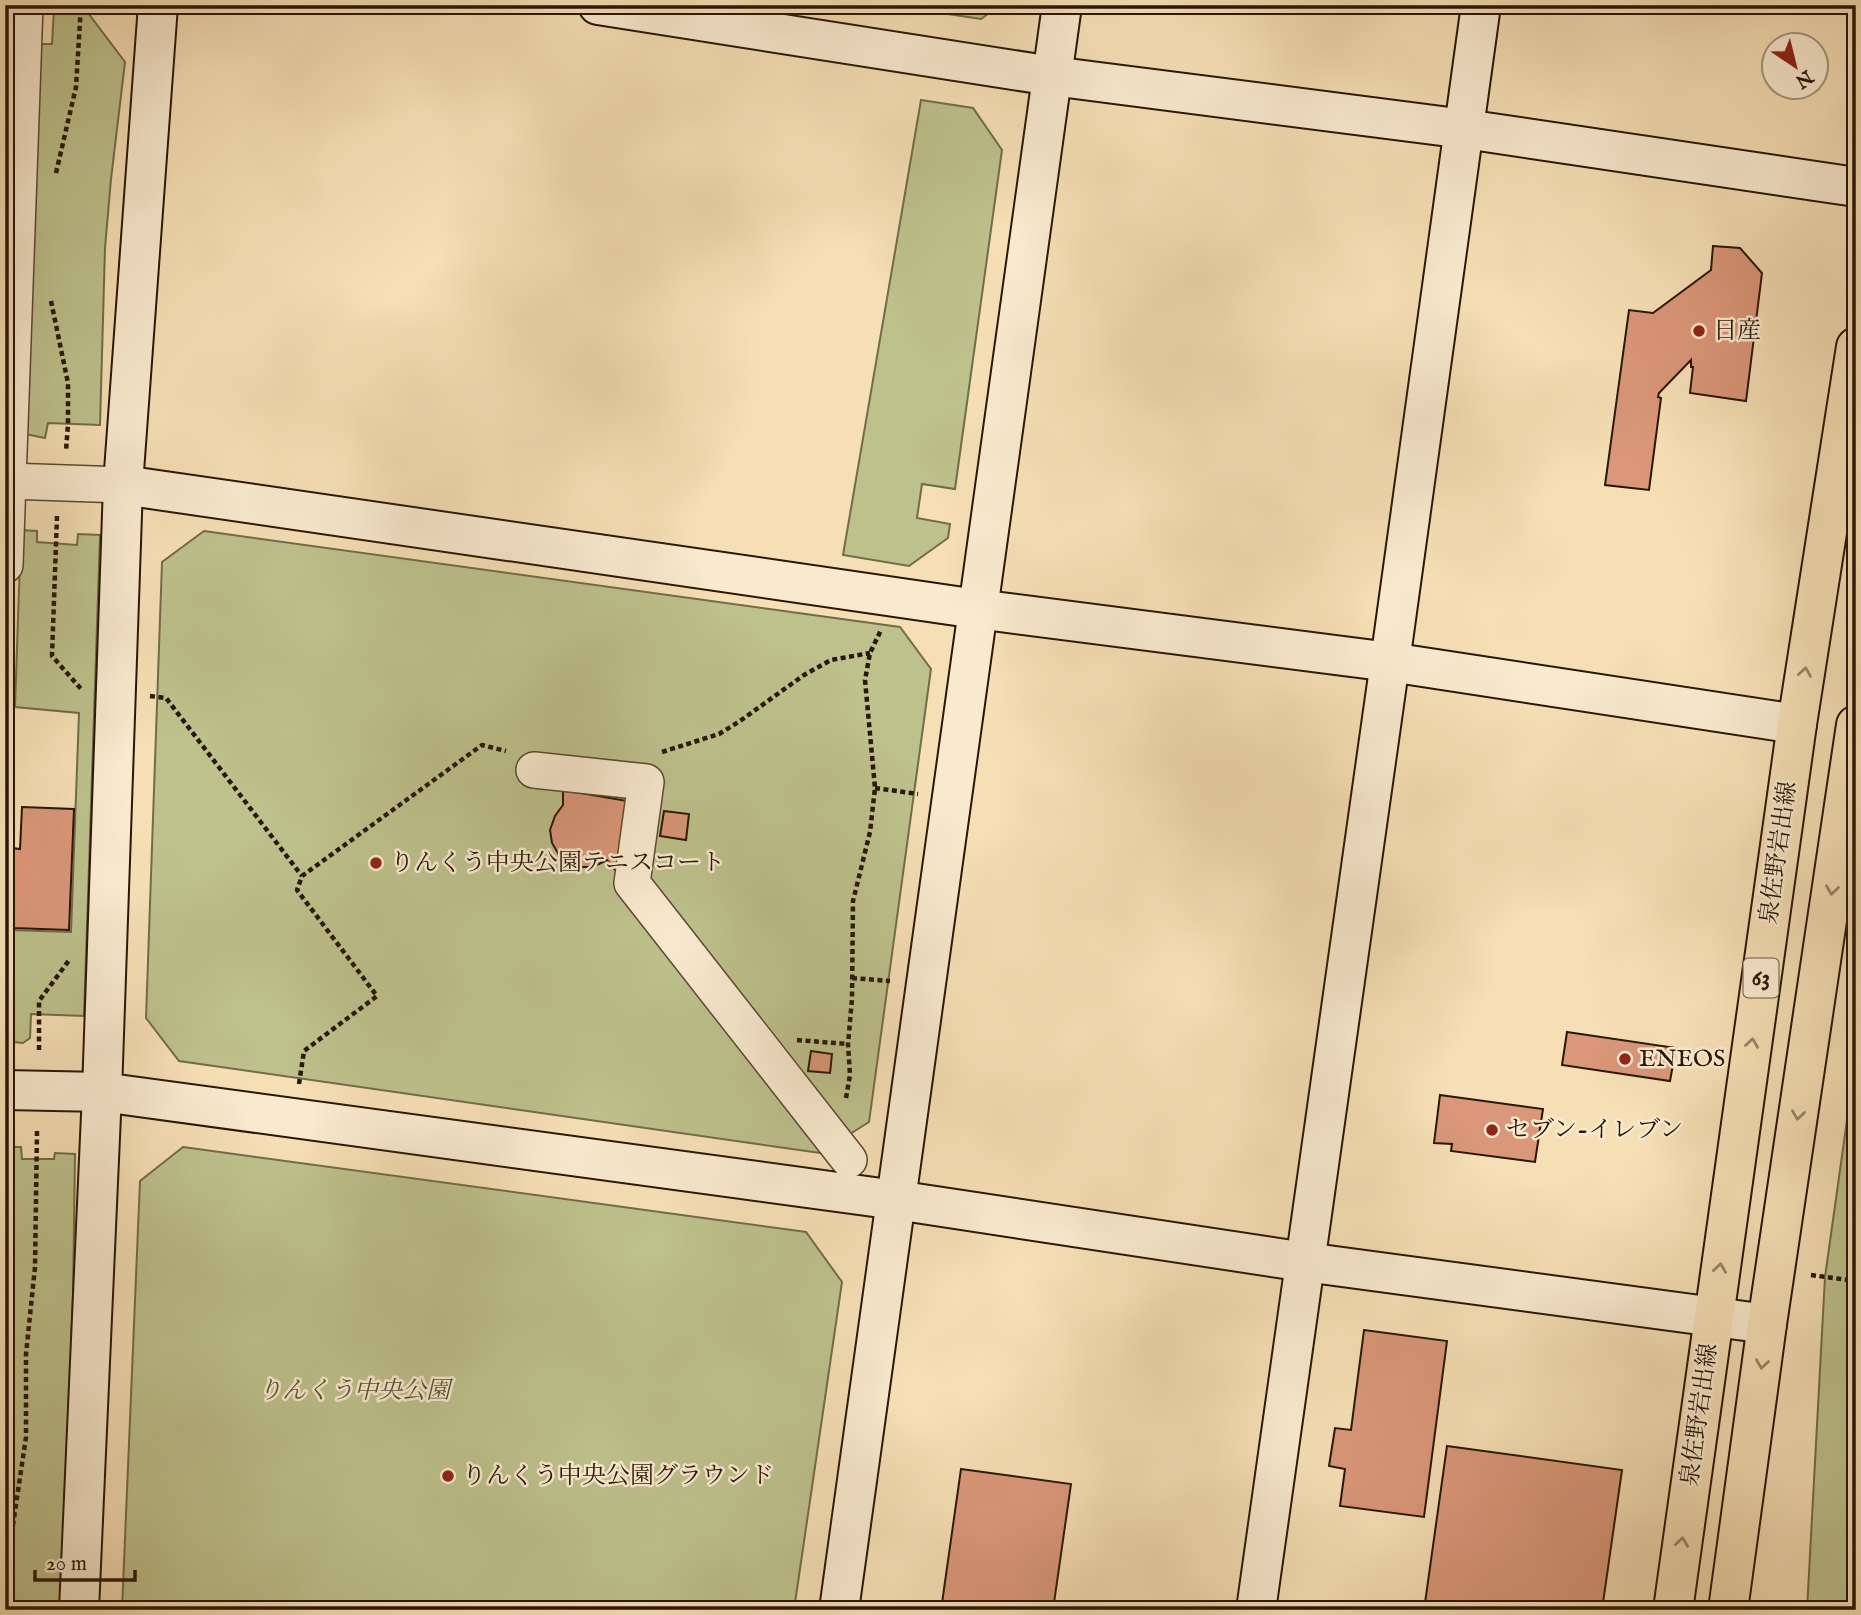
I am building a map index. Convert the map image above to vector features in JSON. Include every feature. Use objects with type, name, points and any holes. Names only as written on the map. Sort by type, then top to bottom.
[{"type":"main road","name":"泉佐野岩出線","points":[[1673,1610],[1797,724],[1856,347]]},
{"type":"main road","name":"63","points":[[1728,1610],[1856,725]]},
{"type":"street","points":[[5,565],[25,5]]},
{"type":"street","points":[[79,1610],[102,1092],[123,485],[158,5]]},
{"type":"street","points":[[598,5],[1052,76],[1465,129],[1856,187]]},
{"type":"street","points":[[839,1610],[1062,5]]},
{"type":"street","points":[[1256,1610],[1481,5]]},
{"type":"street","points":[[8,481],[123,485],[977,608],[1390,663],[1797,724]]},
{"type":"street","points":[[534,770],[646,782],[632,883],[849,1160]]},
{"type":"street","points":[[5,1090],[102,1092],[896,1200],[1305,1262],[1768,1325]]},
{"type":"path","points":[[55,178],[76,87],[81,5]]},
{"type":"path","points":[[50,299],[68,383],[65,461]]},
{"type":"path","points":[[57,504],[52,656],[85,694]]},
{"type":"path","points":[[826,1130],[843,1112],[850,1075],[848,1044],[853,901],[870,832],[875,788],[864,680],[870,653],[883,627]]},
{"type":"path","points":[[646,782],[649,767],[661,752],[719,734],[804,675],[831,660],[870,653]]},
{"type":"path","points":[[146,695],[166,698],[302,877]]},
{"type":"path","points":[[299,1087],[304,1051],[377,996],[297,890],[302,877],[482,745],[522,756],[534,770]]},
{"type":"path","points":[[875,788],[922,795]]},
{"type":"path","points":[[39,1050],[39,1001],[76,950]]},
{"type":"path","points":[[852,978],[895,982]]},
{"type":"path","points":[[6,1610],[6,1572],[26,1437],[26,1354],[35,1267],[37,1130]]},
{"type":"path","points":[[1811,1275],[1856,1281]]},
{"type":"path","points":[[1850,1610],[1856,1584]]},
{"type":"green space","points":[[39,5],[82,5],[125,62],[105,248],[100,425],[48,423],[45,438],[25,434],[41,44],[52,44],[54,9],[39,8]]},
{"type":"green space","points":[[887,5],[1000,5],[981,19]]},
{"type":"green space","points":[[921,100],[973,108],[1002,150],[955,489],[922,484],[917,518],[950,524],[948,538],[909,566],[843,555]]},
{"type":"green space","points":[[21,530],[37,531],[37,542],[77,545],[78,534],[100,535],[84,1016],[31,1014],[30,1038],[23,1043],[5,1041],[9,930],[71,932],[79,713],[15,707]]},
{"type":"green space","points":[[204,531],[900,627],[931,669],[869,1122],[820,1153],[179,1061],[146,1018],[162,562]]},
{"type":"green space","points":[[1856,1056],[1856,1610],[1807,1610],[1825,1277]]},
{"type":"green space","points":[[5,1134],[13,1147],[21,1147],[22,1159],[54,1159],[55,1153],[75,1154],[73,1294],[61,1610],[5,1610]]},
{"type":"green space","name":"りんくう中央公園グラウンド","points":[[183,1147],[806,1232],[842,1282],[794,1610],[122,1610],[140,1181]]},
{"type":"building","points":[[1713,246],[1740,248],[1762,273],[1746,401],[1690,393],[1693,367],[1691,360],[1659,393],[1658,397],[1661,398],[1649,490],[1605,485],[1629,310],[1653,313],[1711,270]]},
{"type":"building","points":[[563,790],[633,802],[619,875],[607,860],[589,867],[579,867],[568,864],[559,855],[552,843],[550,830],[563,805]]},
{"type":"building","points":[[22,807],[74,809],[69,930],[13,928],[14,905],[9,904],[12,848],[20,849]]},
{"type":"building","points":[[664,811],[689,814],[686,840],[660,836]]},
{"type":"building","points":[[1567,1032],[1676,1048],[1670,1081],[1562,1065]]},
{"type":"building","points":[[811,1051],[832,1054],[830,1073],[808,1071]]},
{"type":"building","points":[[1440,1095],[1543,1109],[1535,1162],[1451,1151],[1452,1144],[1434,1143]]},
{"type":"building","points":[[1364,1330],[1447,1341],[1424,1517],[1340,1506],[1345,1469],[1329,1466],[1335,1428],[1351,1430]]},
{"type":"building","points":[[1447,1446],[1622,1470],[1602,1610],[1424,1610]]},
{"type":"building","points":[[961,1469],[1071,1484],[1053,1610],[941,1610]]},
{"type":"place","name":"日産","points":[[1699,331]]},
{"type":"place","name":"りんくう中央公園テニスコート","points":[[376,863]]},
{"type":"place","name":"ENEOS","points":[[1625,1059]]},
{"type":"place","name":"セブン-イレブン","points":[[1492,1130]]},
{"type":"place","name":"りんくう中央公園グラウンド","points":[[448,1476]]},
{"type":"park label","name":"りんくう中央公園","points":[[354,1391]]}]
